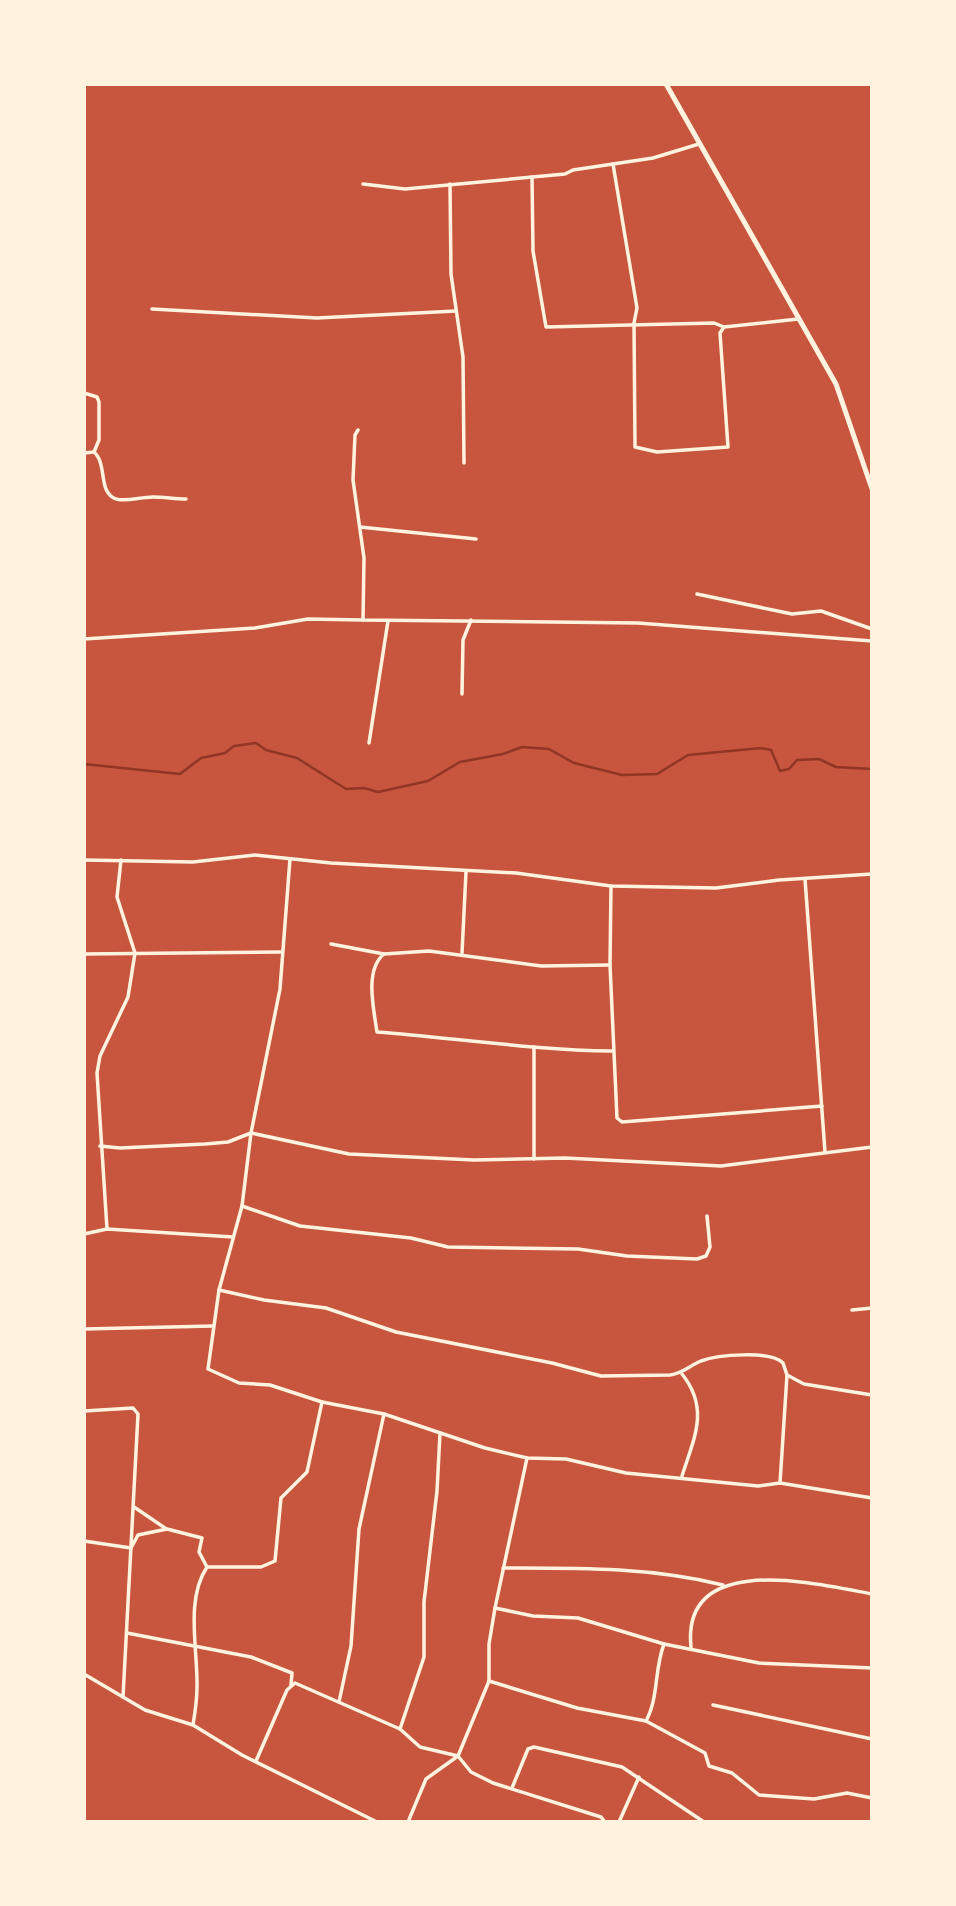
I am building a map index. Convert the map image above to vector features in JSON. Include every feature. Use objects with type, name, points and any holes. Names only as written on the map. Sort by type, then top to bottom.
[{"type":"main road","points":[[666,84],[801,319],[845,404],[872,489]]},
{"type":"street","points":[[363,184],[394,189],[532,177],[653,158],[699,144]]},
{"type":"street","points":[[613,164],[637,308],[634,323],[635,447],[657,452],[728,447],[722,381],[720,333],[723,327]]},
{"type":"street","points":[[532,177],[533,251],[546,327],[634,323],[714,323],[723,327],[801,319]]},
{"type":"street","points":[[450,184],[451,274],[463,357],[464,463]]},
{"type":"street","points":[[152,309],[317,318],[456,310]]},
{"type":"street","points":[[84,393],[97,397],[99,402],[99,440],[94,452]]},
{"type":"street","points":[[358,430],[355,435],[353,480],[364,558],[363,620]]},
{"type":"street","points":[[84,453],[94,452],[99,456],[106,492],[111,498],[127,501],[151,497],[186,499]]},
{"type":"street","points":[[359,527],[477,539]]},
{"type":"street","points":[[697,594],[792,614],[821,611],[872,629]]},
{"type":"street","points":[[84,639],[255,628],[308,619],[638,623],[872,641]]},
{"type":"street","points":[[462,694],[463,640],[471,620]]},
{"type":"street","points":[[369,743],[388,621]]},
{"type":"street","points":[[84,860],[193,862],[256,855],[466,872],[516,873],[611,886],[727,888],[872,874]]},
{"type":"street","points":[[289,859],[280,989],[251,1133],[242,1206],[219,1290],[206,1363],[212,1373],[239,1382],[270,1385],[322,1402],[384,1414],[527,1458],[566,1459],[626,1473],[682,1476],[758,1486],[780,1483],[872,1498]]},
{"type":"street","points":[[107,1229],[97,1073],[100,1055],[128,997],[135,953],[117,897],[121,860]]},
{"type":"street","points":[[462,953],[466,872]]},
{"type":"street","points":[[805,879],[825,1153]]},
{"type":"street","points":[[611,886],[612,1051],[615,1111],[622,1122],[822,1106]]},
{"type":"street","points":[[331,944],[384,954],[429,951],[462,953],[541,966],[610,965]]},
{"type":"street","points":[[84,954],[281,952]]},
{"type":"street","points":[[384,954],[375,968],[373,998],[377,1032],[555,1051],[612,1051]]},
{"type":"street","points":[[534,1047],[534,1159]]},
{"type":"street","points":[[100,1146],[120,1148],[205,1144],[228,1142],[251,1133],[349,1154],[721,1166],[872,1147]]},
{"type":"street","points":[[242,1206],[300,1226],[411,1238],[447,1247],[579,1249],[627,1256],[697,1259],[706,1256],[710,1247],[708,1216]]},
{"type":"street","points":[[84,1234],[107,1229],[233,1237]]},
{"type":"street","points":[[219,1290],[264,1300],[326,1308],[396,1332],[552,1363],[601,1376],[681,1374],[701,1361],[738,1355],[779,1358],[787,1375],[780,1483]]},
{"type":"street","points":[[852,1310],[872,1308]]},
{"type":"street","points":[[84,1329],[213,1326]]},
{"type":"street","points":[[681,1374],[697,1395],[699,1417],[682,1476]]},
{"type":"street","points":[[787,1375],[804,1384],[872,1395]]},
{"type":"street","points":[[207,1567],[261,1567],[275,1560],[281,1498],[307,1472],[322,1402]]},
{"type":"street","points":[[84,1411],[134,1408],[138,1414],[123,1697]]},
{"type":"street","points":[[339,1702],[351,1646],[359,1529],[384,1414]]},
{"type":"street","points":[[400,1729],[424,1657],[424,1602],[437,1491],[440,1433]]},
{"type":"street","points":[[408,1822],[426,1779],[458,1756],[489,1681],[489,1644],[495,1608],[527,1458]]},
{"type":"street","points":[[133,1507],[167,1529],[202,1538],[199,1552],[207,1567],[196,1604],[197,1688],[193,1725]]},
{"type":"street","points":[[131,1548],[138,1535],[167,1529]]},
{"type":"street","points":[[84,1541],[131,1548]]},
{"type":"street","points":[[503,1568],[624,1569],[681,1575],[723,1585]]},
{"type":"street","points":[[691,1647],[690,1637],[698,1612],[709,1593],[740,1580],[781,1581],[872,1594]]},
{"type":"street","points":[[495,1608],[533,1616],[578,1618],[664,1644],[691,1647],[759,1663],[872,1668]]},
{"type":"street","points":[[126,1633],[251,1657],[292,1673],[291,1685],[256,1761]]},
{"type":"street","points":[[646,1721],[653,1708],[657,1662],[664,1644]]},
{"type":"street","points":[[84,1674],[145,1710],[193,1725],[256,1761],[377,1822]]},
{"type":"street","points":[[489,1681],[578,1708],[646,1721],[705,1753],[709,1766],[732,1773],[759,1795],[814,1799],[847,1793],[872,1798]]},
{"type":"street","points":[[291,1685],[295,1683],[400,1729],[419,1747],[458,1756],[471,1772],[493,1783],[601,1818],[606,1822]]},
{"type":"street","points":[[713,1705],[872,1739]]},
{"type":"street","points":[[512,1788],[528,1749],[534,1747],[622,1767],[704,1822]]},
{"type":"street","points":[[619,1822],[639,1777]]},
{"type":"waterway","points":[[84,764],[180,774],[201,758],[225,753],[234,746],[256,743],[266,750],[297,758],[346,789],[364,788],[378,792],[428,781],[460,762],[503,754],[522,747],[549,749],[574,763],[622,775],[657,774],[688,755],[761,748],[771,750],[780,771],[789,769],[797,760],[819,759],[836,767],[872,769]]}]
